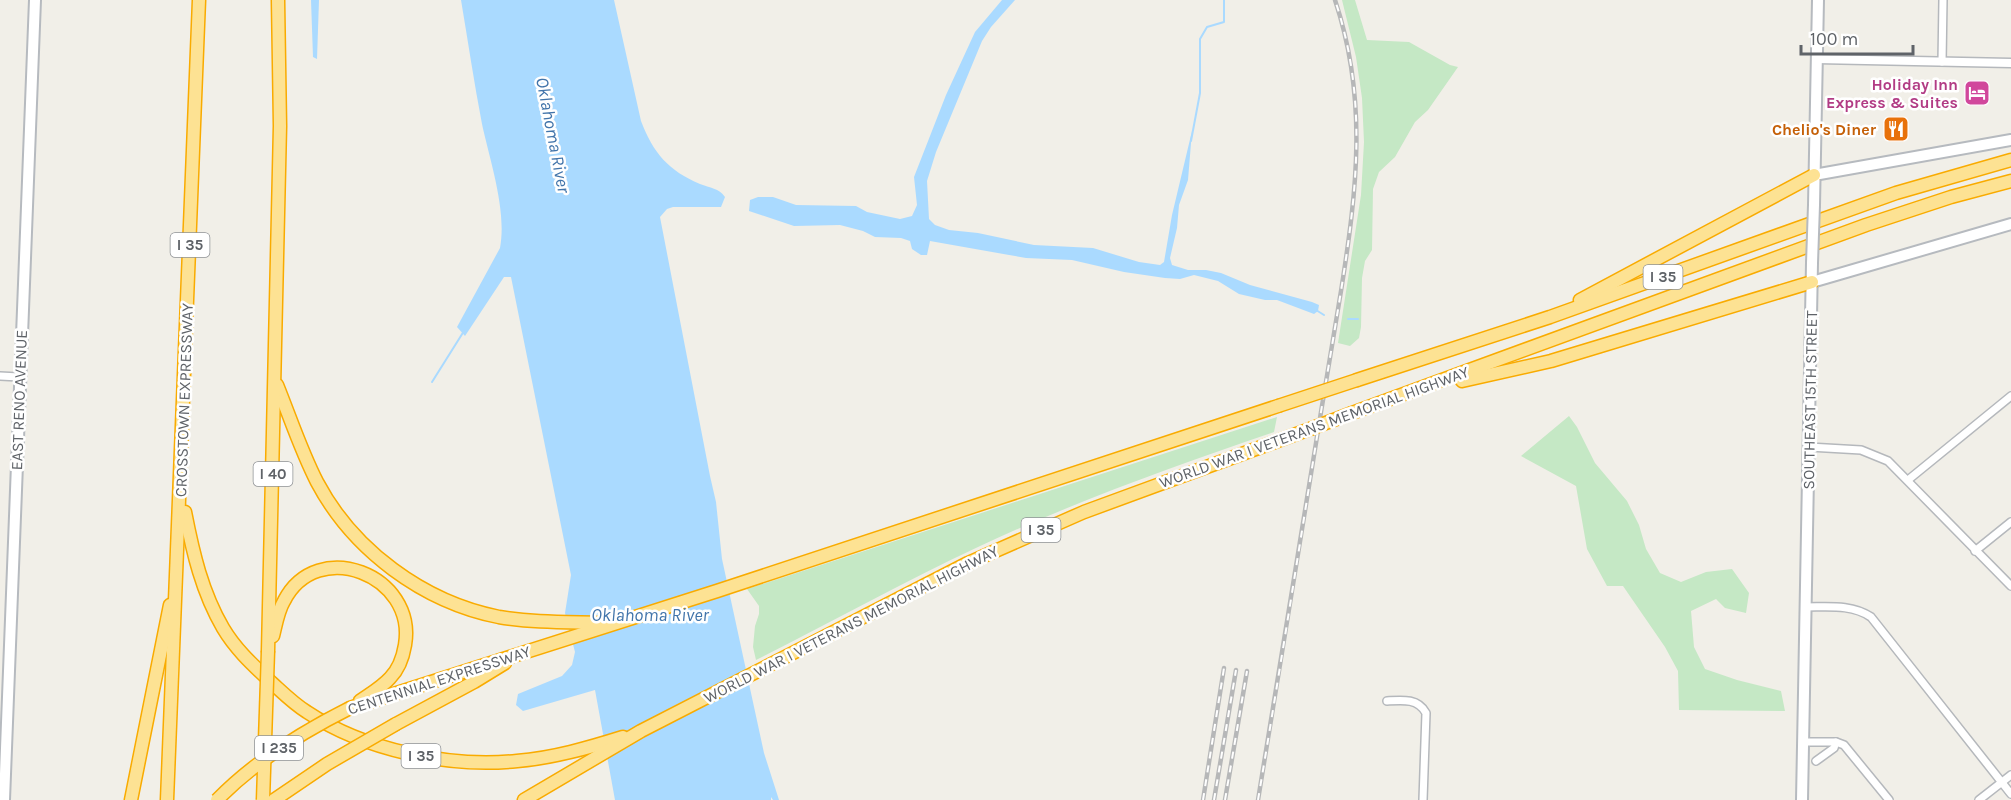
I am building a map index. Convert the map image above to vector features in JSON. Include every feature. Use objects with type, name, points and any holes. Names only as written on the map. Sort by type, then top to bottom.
[{"type":"highway","name":"CROSSTOWN EXPRESSWAY","points":[[167,800],[199,0]]},
{"type":"highway","name":"I 35","points":[[278,0],[280,126],[274,380],[317,482],[341,518],[371,552],[410,581],[459,605],[498,616],[542,621],[614,624]]},
{"type":"highway","name":"WORLD WAR I VETERANS MEMORIAL HIGHWAY","points":[[614,624],[1550,317],[1896,193],[2011,160]]},
{"type":"highway","points":[[1550,317],[1814,175]]},
{"type":"highway","name":"WORLD WAR I VETERANS MEMORIAL HIGHWAY","points":[[641,731],[959,568],[1040,530],[1130,494],[1866,225],[1951,197],[2011,181]]},
{"type":"highway","points":[[1412,392],[1551,361],[1812,282]]},
{"type":"highway","name":"I 40","points":[[263,800],[271,569],[274,380]]},
{"type":"highway","name":"I 35","points":[[180,490],[200,577],[224,630],[250,663],[308,713],[364,740],[428,758],[482,762],[515,761],[573,752],[641,731]]},
{"type":"highway","points":[[131,800],[178,566]]},
{"type":"highway","points":[[268,651],[283,601],[305,578],[315,572],[335,568],[355,570],[371,576],[395,597],[404,615],[405,648],[389,680],[350,708]]},
{"type":"highway","name":"CENTENNIAL EXPRESSWAY","points":[[217,800],[242,776],[285,744],[350,708],[614,624]]},
{"type":"highway","points":[[274,800],[327,764],[474,682],[518,654]]},
{"type":"highway","points":[[514,800],[577,770],[641,731]]},
{"type":"highway","points":[[524,800],[550,784]]},
{"type":"main road","name":"EAST RENO AVENUE","points":[[4,800],[35,0]]},
{"type":"main road","name":"SOUTHEAST 15TH STREET","points":[[1802,800],[1818,0]]},
{"type":"main road","points":[[1814,175],[2011,140]]},
{"type":"main road","points":[[1812,282],[2011,224]]},
{"type":"street","points":[[1942,62],[1943,0]]},
{"type":"street","points":[[1817,59],[2011,63]]},
{"type":"street","points":[[0,376],[19,376]]},
{"type":"street","points":[[1908,480],[2011,396]]},
{"type":"street","points":[[1809,447],[1844,448],[1869,452],[1888,461],[2011,586]]},
{"type":"street","points":[[1975,551],[2011,522]]},
{"type":"street","points":[[1806,607],[1848,608],[1861,611],[1871,617],[2011,794]]},
{"type":"street","points":[[1387,701],[1411,701],[1422,706],[1426,714],[1423,800]]},
{"type":"street","points":[[1803,742],[1836,742],[1844,745],[1889,800]]},
{"type":"street","points":[[1816,761],[1834,748],[1836,742]]},
{"type":"street","points":[[1979,800],[2011,775]]},
{"type":"green space","points":[[1342,0],[1355,0],[1367,40],[1409,42],[1450,65],[1458,67],[1428,110],[1415,122],[1395,157],[1379,172],[1373,189],[1372,250],[1365,261],[1362,278],[1361,327],[1359,338],[1350,346],[1338,343],[1361,195],[1364,142],[1362,98],[1356,57]]},
{"type":"green space","points":[[1569,416],[1595,463],[1627,501],[1639,525],[1646,549],[1660,573],[1681,582],[1706,572],[1732,569],[1749,593],[1746,613],[1725,608],[1716,599],[1691,611],[1694,647],[1705,669],[1781,691],[1785,711],[1679,710],[1678,671],[1665,647],[1623,586],[1607,586],[1587,549],[1576,486],[1521,456]]},
{"type":"green space","points":[[1277,417],[1274,432],[1124,485],[1014,531],[922,574],[756,660],[753,647],[759,606],[747,589]]},
{"type":"water","points":[[311,0],[319,0],[317,59],[313,57]]},
{"type":"water","name":"Oklahoma River","points":[[461,0],[614,0],[641,121],[651,143],[663,160],[679,173],[717,190],[725,197],[721,207],[673,207],[667,209],[660,217],[716,502],[722,559],[764,753],[779,800],[773,800],[771,797],[771,800],[615,800],[595,690],[523,711],[516,705],[518,694],[562,676],[572,665],[575,652],[565,613],[571,575],[511,277],[504,277],[465,336],[457,327],[500,248],[502,234],[499,202],[482,124]]},
{"type":"water","points":[[1002,0],[1015,0],[982,41],[936,152],[927,181],[929,219],[935,225],[949,230],[978,233],[1034,245],[1093,248],[1139,262],[1160,265],[1164,262],[1172,215],[1192,131],[1188,180],[1179,205],[1177,228],[1170,258],[1172,265],[1188,270],[1221,273],[1250,285],[1312,302],[1319,305],[1318,311],[1314,314],[1277,300],[1265,300],[1239,294],[1218,281],[1194,275],[1180,279],[1165,278],[1124,272],[1072,260],[1026,258],[930,241],[927,255],[921,255],[912,249],[910,241],[901,238],[875,237],[840,225],[794,226],[749,211],[750,200],[758,197],[773,197],[796,205],[856,206],[867,212],[900,219],[912,216],[917,205],[914,177],[946,95],[975,32]]},
{"type":"waterway","points":[[1191,141],[1200,93],[1200,39],[1207,27],[1224,22],[1224,0]]},
{"type":"waterway","points":[[1316,310],[1324,315]]},
{"type":"waterway","points":[[1348,319],[1358,319]]},
{"type":"waterway","points":[[432,382],[464,331]]},
{"type":"railway","points":[[1258,800],[1341,291],[1355,181],[1356,109],[1352,73],[1335,0]]},
{"type":"railway","points":[[1203,800],[1224,668]]},
{"type":"railway","points":[[1214,800],[1236,670]]},
{"type":"railway","points":[[1225,800],[1247,671]]},
{"type":"place","name":"Holiday Inn Express & Suites","points":[[1977,93]]},
{"type":"place","name":"Chelio's Diner","points":[[1896,129]]}]
